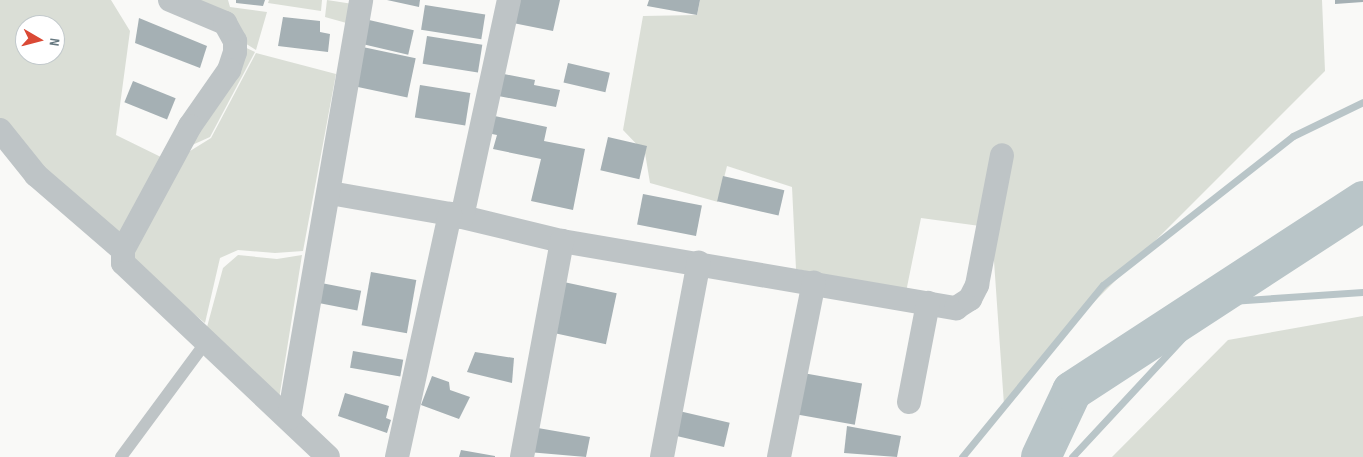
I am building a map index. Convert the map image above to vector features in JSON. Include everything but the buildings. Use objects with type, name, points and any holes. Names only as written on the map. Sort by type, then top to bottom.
[{"type":"street","points":[[170,0],[226,22],[235,41],[235,52],[229,70],[190,126],[123,250],[122,263],[133,276],[289,418],[328,457]]},
{"type":"street","points":[[289,418],[330,194],[361,0]]},
{"type":"street","points":[[397,457],[509,0]]},
{"type":"street","points":[[0,130],[36,175],[123,250]]},
{"type":"street","points":[[330,194],[456,216],[562,240],[699,262],[956,308],[970,299],[977,285],[1002,155]]},
{"type":"street","points":[[522,457],[562,240]]},
{"type":"street","points":[[662,457],[699,262]]},
{"type":"street","points":[[779,457],[814,282]]},
{"type":"street","points":[[909,402],[928,303]]},
{"type":"lane","points":[[121,457],[206,342]]},
{"type":"shaded area","points":[[0,0],[111,0],[130,31],[116,135],[167,160],[122,242],[0,130]]},
{"type":"shaded area","points":[[176,0],[228,0],[230,7],[267,12],[256,50]]},
{"type":"shaded area","points":[[269,0],[322,0],[321,11],[268,3]]},
{"type":"shaded area","points":[[327,0],[353,4],[350,24],[325,17]]},
{"type":"shaded area","points":[[700,0],[1322,0],[1325,71],[1072,324],[1004,405],[991,218],[980,226],[921,218],[906,292],[796,269],[792,187],[727,166],[718,202],[650,183],[645,153],[623,130],[643,16],[697,15]]},
{"type":"shaded area","points":[[238,44],[255,52],[210,137],[181,150]]},
{"type":"shaded area","points":[[256,53],[336,74],[303,251],[275,253],[238,250],[220,258],[205,323],[130,261],[182,156],[211,138]]},
{"type":"shaded area","points":[[238,255],[277,259],[302,255],[279,399],[207,327],[223,268]]},
{"type":"shaded area","points":[[1363,316],[1363,457],[1112,457],[1228,340]]},
{"type":"waterway","points":[[962,457],[1103,285],[1293,136],[1363,102]]},
{"type":"waterway","points":[[1041,457],[1072,391],[1363,201]]},
{"type":"waterway","points":[[1072,457],[1216,302],[1363,292]]}]
